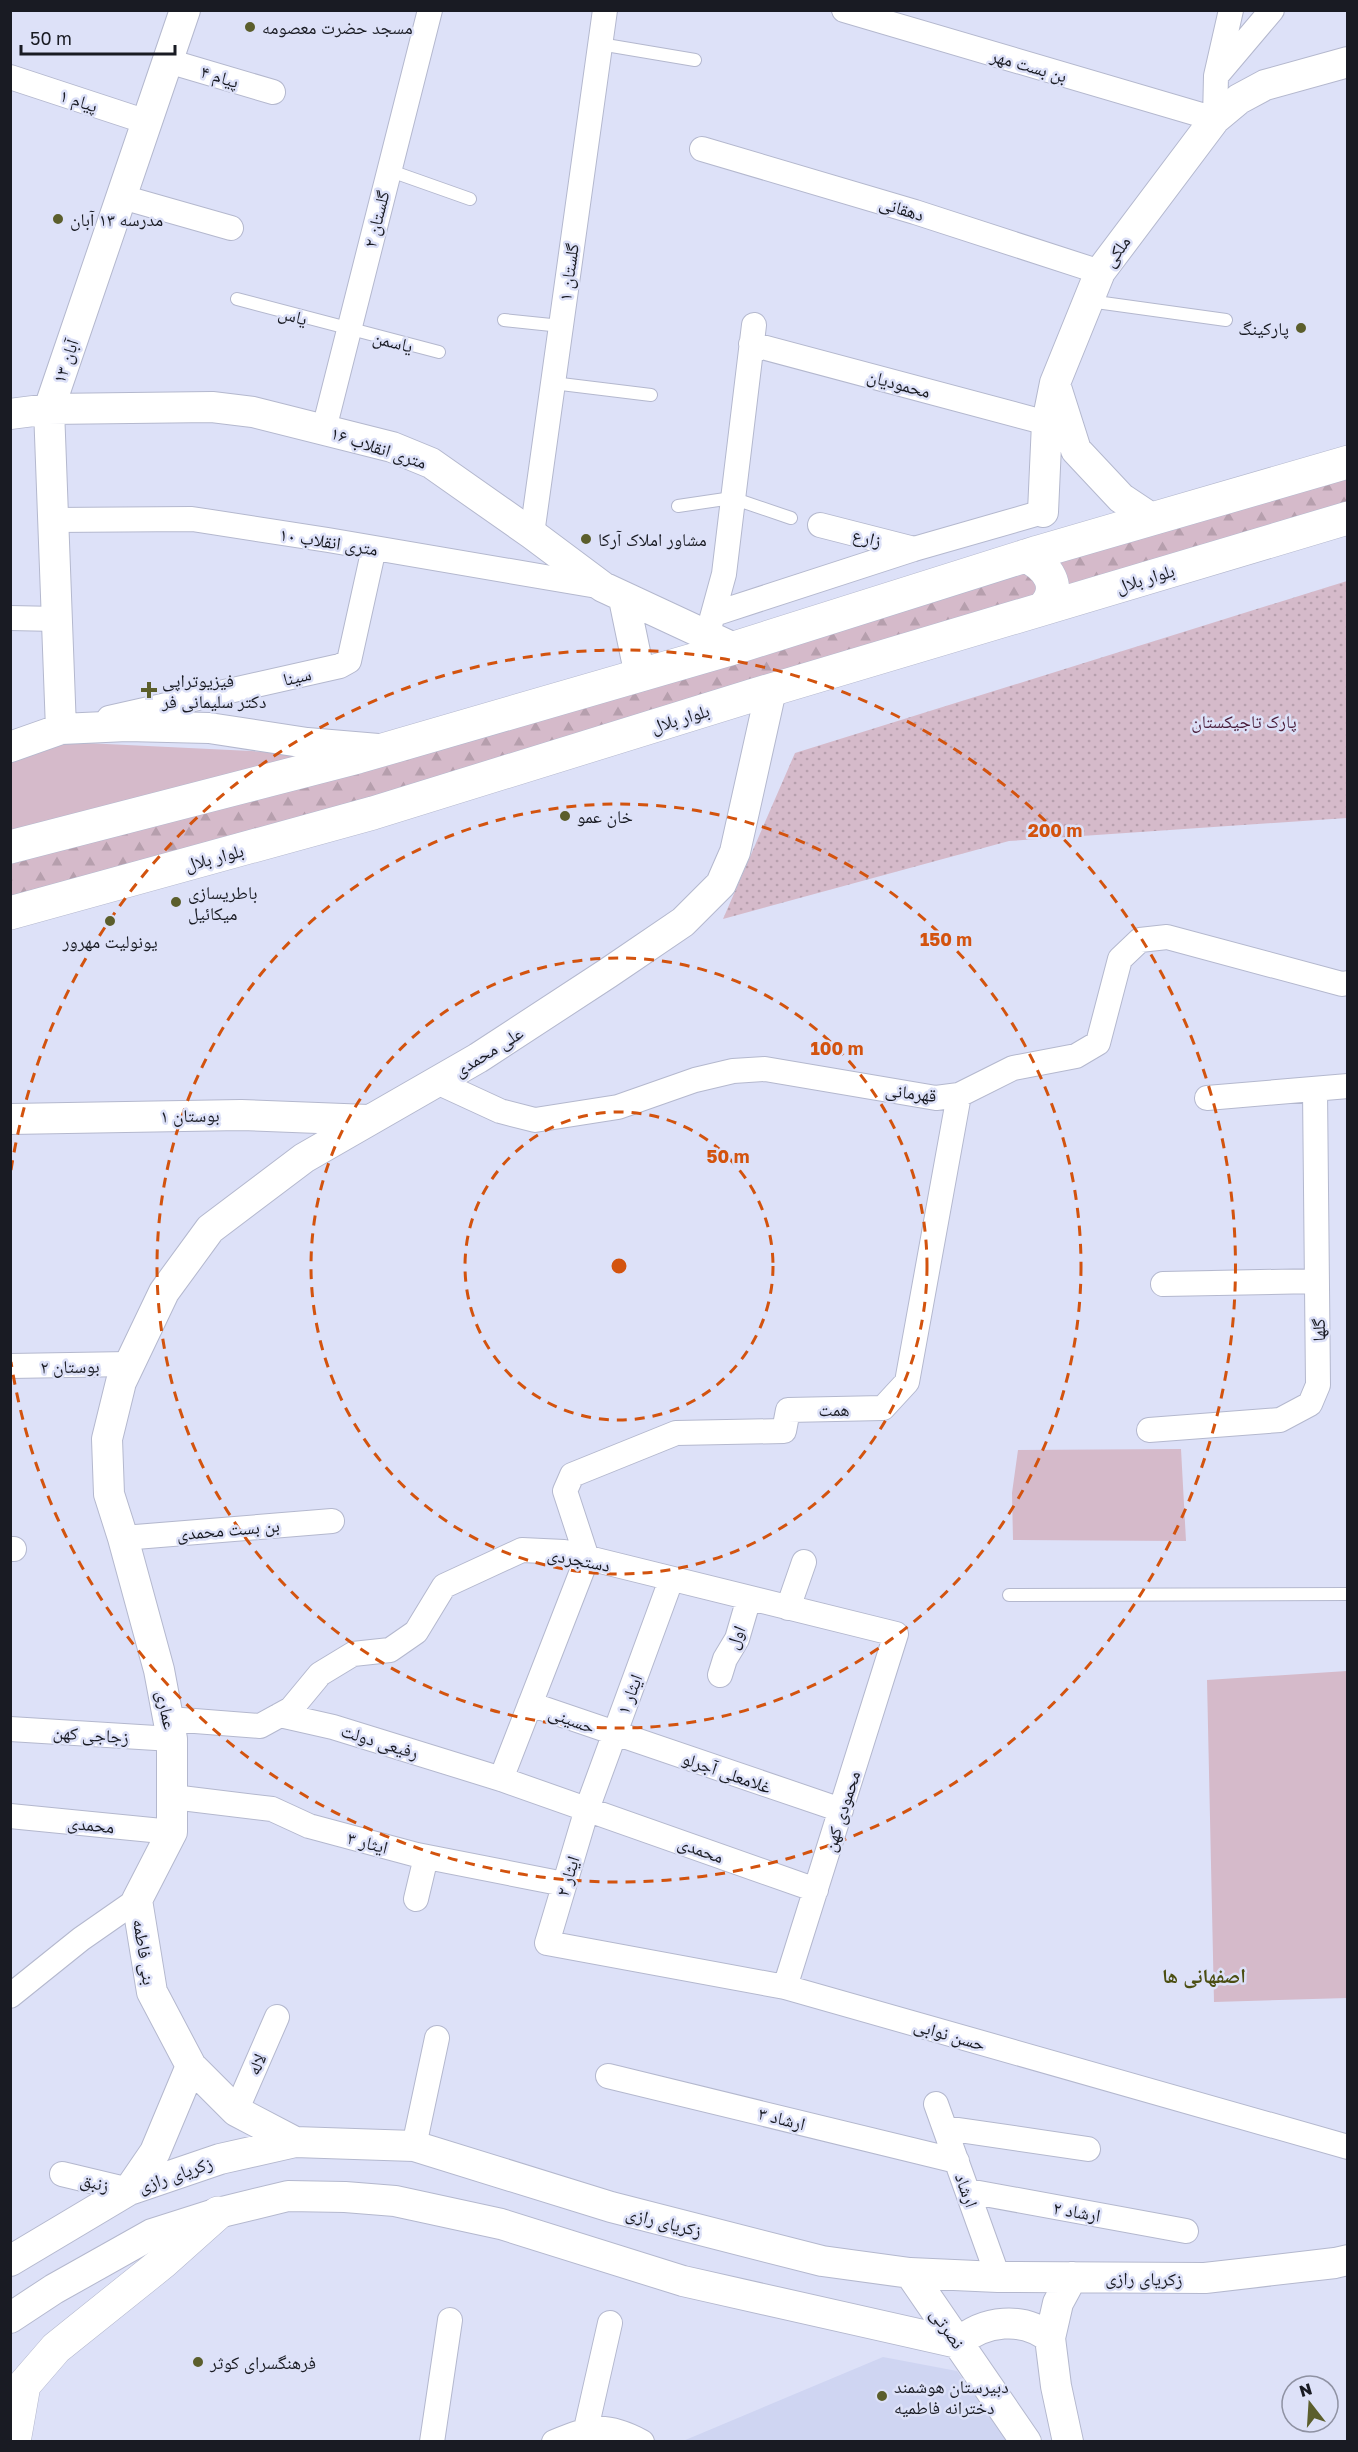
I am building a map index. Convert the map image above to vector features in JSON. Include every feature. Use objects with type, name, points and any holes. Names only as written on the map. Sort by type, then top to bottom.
[{"type":"main road","points":[[10,847],[384,750],[640,676],[718,633],[1024,556],[1347,462]]},
{"type":"main road","name":"بلوار بلال","points":[[10,913],[373,813],[771,690],[1347,518]]},
{"type":"main road","points":[[1024,556],[1042,564],[1050,581],[1052,591],[1050,601],[1043,608]]},
{"type":"main road","points":[[14,2442],[24,2385],[56,2348],[162,2263],[218,2213]]},
{"type":"street","name":"۱۳ آبان","points":[[61,729],[49,409],[185,10]]},
{"type":"street","name":"گلستان ۲","points":[[324,429],[430,10]]},
{"type":"street","name":"گلستان ۱","points":[[532,534],[605,10]]},
{"type":"street","name":"بن بست مهر","points":[[844,10],[1208,126]]},
{"type":"street","points":[[1216,76],[1272,10]]},
{"type":"street","points":[[1208,126],[1226,12]]},
{"type":"street","name":"پیام ۴","points":[[168,61],[273,92]]},
{"type":"street","name":"ملکی","points":[[1043,512],[1047,423],[1055,383],[1100,273],[1208,126],[1239,99],[1265,85],[1347,62]]},
{"type":"street","name":"پیام ۱","points":[[10,77],[147,122]]},
{"type":"street","name":"دهقانی","points":[[702,149],[915,212],[1100,273]]},
{"type":"street","points":[[122,196],[231,228]]},
{"type":"street","name":"محمودیان","points":[[718,633],[752,335],[1047,423]]},
{"type":"street","points":[[1055,383],[1076,450],[1121,498],[1151,518]]},
{"type":"street","name":"۱۶ متری انقلاب","points":[[10,414],[49,409],[212,407],[254,412],[392,447],[431,463],[613,593],[718,633]]},
{"type":"street","points":[[718,633],[914,549],[1043,512]]},
{"type":"street","name":"۱۰ متری انقلاب","points":[[53,520],[192,519],[374,548],[613,593]]},
{"type":"street","name":"زارع","points":[[820,525],[914,549]]},
{"type":"street","name":"سینا","points":[[61,729],[340,666],[349,661],[374,548]]},
{"type":"street","points":[[613,593],[640,676]]},
{"type":"street","points":[[10,618],[57,619]]},
{"type":"street","name":"علی محمدی","points":[[129,1364],[164,1292],[210,1228],[304,1158],[488,1052],[683,922],[721,884],[735,852],[771,690]]},
{"type":"street","points":[[10,747],[61,729],[127,726],[209,728],[307,743],[384,750]]},
{"type":"street","name":"قهرمانی","points":[[437,1082],[500,1111],[535,1120],[618,1107],[695,1080],[733,1071],[765,1069],[936,1098],[959,1095],[1013,1068],[1076,1056],[1098,1043],[1120,958],[1140,940],[1167,937],[1342,984],[1347,983]]},
{"type":"street","points":[[1207,1098],[1347,1086]]},
{"type":"street","name":"گلها","points":[[1149,1430],[1280,1420],[1310,1404],[1318,1384],[1315,1090]]},
{"type":"street","name":"همت","points":[[587,1558],[565,1491],[572,1475],[676,1433],[784,1431],[788,1410],[883,1408],[907,1382],[959,1095]]},
{"type":"street","name":"بوستان ۱","points":[[10,1119],[241,1115],[369,1120]]},
{"type":"street","points":[[1163,1284],[1317,1281]]},
{"type":"street","name":"بوستان ۲","points":[[10,1366],[129,1364]]},
{"type":"street","name":"عماری","points":[[10,1996],[81,1940],[137,1900],[172,1832],[170,1729],[159,1670],[109,1494],[107,1439],[121,1382],[129,1364]]},
{"type":"street","name":"بن بست محمدی","points":[[123,1538],[332,1521]]},
{"type":"street","name":"دستجردی","points":[[280,1715],[291,1709],[320,1674],[353,1654],[390,1650],[416,1632],[444,1586],[522,1550],[564,1552],[896,1634]]},
{"type":"street","points":[[501,1779],[587,1558]]},
{"type":"street","points":[[788,1608],[804,1562]]},
{"type":"street","name":"۱ ایثار","points":[[587,1809],[672,1580]]},
{"type":"street","name":"اول","points":[[720,1675],[725,1659],[737,1639],[749,1598]]},
{"type":"street","name":"محمودی کهن","points":[[785,1987],[896,1634]]},
{"type":"street","name":"حسینی","points":[[531,1704],[614,1734]]},
{"type":"street","points":[[170,1729],[260,1726],[280,1715]]},
{"type":"street","name":"رفیعی دولت","points":[[280,1715],[333,1727],[501,1779],[587,1809]]},
{"type":"street","name":"زجاجی کهن","points":[[10,1729],[170,1729]]},
{"type":"street","name":"غلامعلی آجرلو","points":[[614,1734],[841,1810]]},
{"type":"street","name":"ایثار ۳","points":[[173,1797],[272,1809],[309,1826],[426,1857],[564,1884]]},
{"type":"street","name":"ایثار ۲","points":[[547,1943],[587,1809]]},
{"type":"street","name":"محمدی","points":[[587,1809],[816,1890]]},
{"type":"street","name":"محمدی","points":[[10,1816],[172,1832]]},
{"type":"street","points":[[416,1899],[426,1857]]},
{"type":"street","name":"بنی فاطمه","points":[[137,1900],[152,1992],[191,2066],[236,2111],[295,2142]]},
{"type":"street","name":"حسن نوابی","points":[[547,1943],[785,1987],[1347,2147]]},
{"type":"street","name":"لاله","points":[[236,2111],[277,2017]]},
{"type":"street","points":[[414,2146],[437,2038]]},
{"type":"street","points":[[129,2190],[155,2152],[191,2066]]},
{"type":"street","name":"ارشاد ۳","points":[[608,2076],[957,2161]]},
{"type":"street","name":"ارشاد","points":[[936,2104],[998,2277]]},
{"type":"street","points":[[945,2128],[1088,2149]]},
{"type":"street","name":"زکریای رازی","points":[[19,2255],[129,2190],[220,2159],[295,2142],[414,2146],[611,2207],[822,2262],[910,2273],[998,2277],[1205,2278],[1347,2260]]},
{"type":"street","name":"زنبق","points":[[62,2174],[129,2190]]},
{"type":"street","name":"ارشاد ۲","points":[[968,2191],[1186,2231]]},
{"type":"street","points":[[10,2318],[54,2289],[152,2234],[218,2213],[288,2196],[345,2197],[395,2201],[501,2224],[683,2280],[958,2343],[991,2326],[1017,2322],[1037,2328],[1050,2338]]},
{"type":"street","points":[[19,2255],[24,2277],[33,2287],[54,2289]]},
{"type":"street","name":"نصرتی","points":[[910,2273],[1026,2442]]},
{"type":"street","points":[[1068,2442],[1056,2386],[1050,2338],[1058,2303],[1072,2277]]},
{"type":"street","points":[[432,2442],[450,2320]]},
{"type":"street","points":[[586,2429],[610,2323]]},
{"type":"street","points":[[554,2442],[586,2429],[624,2432],[642,2442]]},
{"type":"lane","points":[[600,44],[696,60]]},
{"type":"lane","points":[[388,170],[470,199]]},
{"type":"lane","name":"یاس","points":[[237,300],[348,330]]},
{"type":"lane","points":[[1089,301],[1226,321]]},
{"type":"lane","points":[[504,320],[561,326]]},
{"type":"lane","name":"یاسمن","points":[[348,330],[439,352]]},
{"type":"lane","points":[[553,383],[651,395]]},
{"type":"lane","points":[[678,506],[732,498],[790,518]]},
{"type":"lane","points":[[1009,1595],[1347,1594]]},
{"type":"shaded area","name":"دبیرستان هوشمند دخترانه فاطمیه","points":[[883,2357],[957,2371],[1007,2441],[683,2441]]},
{"type":"green space","points":[[1347,473],[1347,505],[642,720],[11,901],[11,864],[409,753]]},
{"type":"green space","name":"پارک تاجیکستان","points":[[1347,581],[1347,818],[1009,841],[723,919],[795,753]]},
{"type":"green space","points":[[65,742],[330,755],[11,840],[11,762]]},
{"type":"green space","points":[[1181,1449],[1186,1541],[1013,1540],[1012,1493],[1018,1450]]},
{"type":"green space","points":[[1347,1671],[1347,1998],[1214,2002],[1207,1680]]},
{"type":"place","name":"مسجد حضرت معصومه","points":[[250,27]]},
{"type":"place","name":"مدرسه ۱۳ آبان","points":[[58,219]]},
{"type":"place","name":"پارکینگ","points":[[1301,328]]},
{"type":"place","name":"مشاور املاک آرکا","points":[[586,539]]},
{"type":"place","name":"فیزیوتراپی دکتر سلیمانی فر","points":[[149,690]]},
{"type":"place","name":"خان عمو","points":[[565,816]]},
{"type":"place","name":"باطریسازی میکائیل","points":[[176,902]]},
{"type":"place","name":"یونولیت مهرور","points":[[110,921]]},
{"type":"place","name":"فرهنگسرای کوثر","points":[[198,2362]]},
{"type":"place","name":"دبیرستان هوشمند دخترانه فاطمیه","points":[[882,2396]]},
{"type":"district","name":"اصفهانی ها","points":[[1204,1975]]}]
